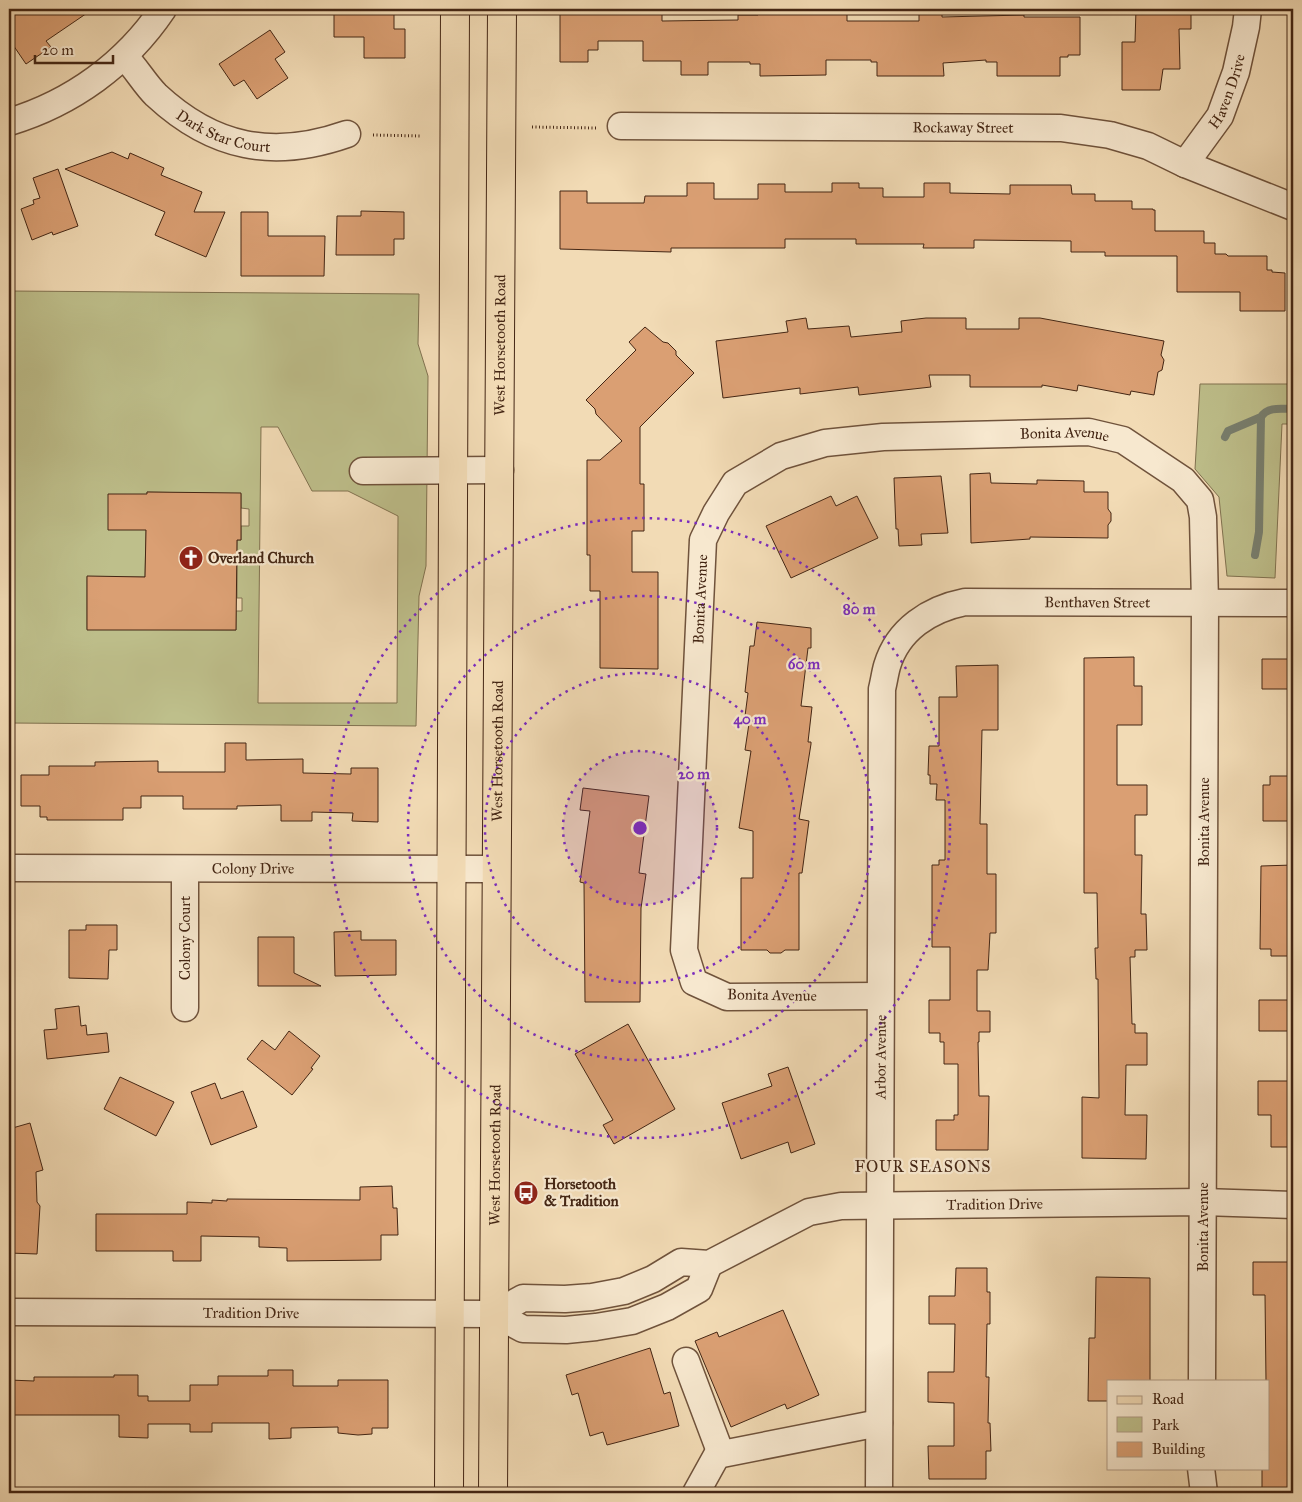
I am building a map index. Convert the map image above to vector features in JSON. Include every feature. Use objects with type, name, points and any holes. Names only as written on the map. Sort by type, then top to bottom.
[{"type":"main road","points":[[448,1493],[454,9]]},
{"type":"main road","name":"West Horsetooth Road","points":[[494,1493],[502,9]]},
{"type":"street","points":[[9,122],[33,115],[73,95],[105,72],[124,56],[154,23],[163,9]]},
{"type":"street","name":"Haven Drive","points":[[1185,164],[1220,116],[1236,72],[1248,9]]},
{"type":"street","name":"Dark Star Court","points":[[124,56],[154,93],[180,116],[195,126],[228,140],[257,146],[293,148],[322,143],[347,134]]},
{"type":"street","name":"Rockaway Street","points":[[621,126],[1061,128],[1110,135],[1148,146],[1185,164],[1293,207]]},
{"type":"street","name":"Bonita Avenue","points":[[880,996],[727,997],[694,982],[684,950],[703,540],[716,513],[735,482],[781,456],[825,444],[883,437],[1089,432],[1124,440],[1183,480],[1200,500],[1203,517],[1205,603],[1202,1380]]},
{"type":"street","points":[[363,471],[500,470]]},
{"type":"street","name":"Benthaven Street","points":[[910,629],[929,614],[946,606],[965,602],[1293,603]]},
{"type":"street","name":"Arbor Avenue","points":[[879,1493],[882,689],[887,665],[895,648],[910,629]]},
{"type":"street","name":"Colony Drive","points":[[9,868],[496,869]]},
{"type":"street","name":"Colony Court","points":[[184,1008],[185,869]]},
{"type":"street","name":"Tradition Drive","points":[[9,1312],[495,1314],[523,1329],[566,1330],[632,1321],[667,1307],[699,1290],[709,1264],[810,1212],[841,1206],[1204,1202],[1293,1205]]},
{"type":"street","points":[[686,1361],[721,1454]]},
{"type":"street","points":[[696,1493],[717,1455],[879,1423]]},
{"type":"street","points":[[1201,1470],[1204,1493]]},
{"type":"path","points":[[532,128],[574,129],[621,126]]},
{"type":"path","points":[[393,135],[422,136]]},
{"type":"green space","points":[[9,291],[419,294],[418,344],[428,376],[426,566],[419,596],[416,726],[9,723]],"holes":[[[261,427],[278,427],[312,491],[348,491],[398,516],[397,703],[258,703]],[[147,492],[241,494],[241,508],[249,509],[249,526],[241,526],[241,540],[237,540],[237,598],[242,598],[242,611],[236,611],[236,630],[87,629],[87,577],[145,577]]]},
{"type":"green space","points":[[1200,384],[1293,384],[1293,424],[1282,424],[1275,578],[1227,576],[1219,497],[1195,469]]},
{"type":"building","points":[[9,9],[93,9],[46,41],[51,47],[26,64],[9,39]]},
{"type":"building","points":[[334,9],[394,9],[394,29],[405,29],[405,58],[364,58],[364,37],[334,37]]},
{"type":"building","points":[[560,9],[662,9],[662,21],[738,20],[738,15],[758,15],[758,13],[797,14],[797,9],[847,11],[847,21],[919,21],[919,12],[942,12],[942,17],[1024,15],[1024,17],[1080,17],[1080,55],[1060,57],[1060,76],[997,76],[997,62],[986,62],[986,60],[943,63],[944,76],[877,76],[877,62],[871,62],[871,60],[826,60],[826,75],[760,76],[760,64],[750,64],[750,62],[708,62],[708,75],[681,75],[681,61],[643,61],[643,41],[598,41],[598,50],[588,50],[588,62],[560,62]]},
{"type":"building","points":[[1136,9],[1191,9],[1191,29],[1179,29],[1180,69],[1163,69],[1160,90],[1122,90],[1122,42],[1135,42]]},
{"type":"building","points":[[270,30],[285,52],[275,59],[288,78],[257,99],[244,80],[234,86],[219,64]]},
{"type":"building","points":[[112,152],[128,159],[130,153],[164,168],[161,175],[202,192],[194,212],[225,212],[206,257],[155,235],[165,212],[65,169]]},
{"type":"building","points":[[58,169],[78,226],[53,235],[52,232],[32,240],[21,209],[34,204],[33,200],[40,198],[33,178]]},
{"type":"building","points":[[687,183],[714,183],[714,199],[758,199],[758,184],[785,184],[785,192],[832,192],[832,183],[859,183],[859,188],[883,188],[883,197],[924,197],[924,183],[950,183],[950,193],[1010,194],[1010,185],[1071,185],[1072,194],[1095,194],[1095,201],[1132,201],[1132,209],[1155,210],[1155,231],[1204,231],[1204,243],[1215,243],[1215,254],[1267,256],[1267,270],[1285,273],[1285,311],[1240,311],[1240,292],[1177,292],[1177,256],[1105,256],[1105,252],[1071,252],[1071,241],[974,240],[974,248],[923,248],[924,244],[856,244],[856,239],[785,239],[785,248],[671,248],[671,252],[560,249],[560,191],[587,191],[587,203],[644,203],[645,196],[687,196]]},
{"type":"building","points":[[361,211],[404,212],[404,239],[394,239],[394,255],[336,255],[337,216],[361,216]]},
{"type":"building","points":[[241,212],[268,212],[268,236],[325,236],[324,276],[241,276]]},
{"type":"building","points":[[806,318],[808,329],[849,326],[851,337],[902,332],[901,321],[926,318],[966,318],[966,329],[1019,329],[1019,318],[1040,318],[1164,341],[1161,355],[1164,360],[1162,370],[1158,372],[1154,395],[1131,391],[1130,395],[1078,385],[1077,391],[1042,385],[1042,387],[970,387],[970,375],[929,375],[931,387],[859,395],[858,387],[800,394],[800,388],[723,398],[716,341],[788,332],[786,321]]},
{"type":"building","points":[[645,327],[663,342],[668,343],[676,351],[676,355],[694,373],[640,427],[640,484],[644,484],[644,531],[632,531],[632,572],[658,572],[658,669],[600,668],[600,591],[590,591],[590,555],[587,555],[587,460],[600,460],[622,441],[596,414],[595,409],[586,400],[636,350],[629,342]]},
{"type":"building","points":[[990,473],[991,483],[1037,484],[1037,480],[1084,481],[1084,492],[1108,492],[1108,509],[1111,513],[1111,521],[1108,525],[1108,538],[1030,537],[1030,539],[971,543],[970,474]]},
{"type":"building","points":[[941,476],[948,533],[921,534],[922,545],[899,546],[898,529],[896,529],[894,478]]},
{"type":"building","name":"Overland Church","points":[[147,492],[241,493],[241,540],[237,540],[236,630],[87,630],[87,576],[145,577],[146,530],[108,530],[108,494],[147,494]]},
{"type":"building","points":[[831,496],[836,506],[857,496],[878,538],[791,578],[766,526]]},
{"type":"building","points":[[757,622],[811,628],[811,648],[808,648],[801,706],[812,707],[808,742],[811,742],[811,744],[799,819],[809,821],[802,873],[799,873],[799,950],[785,950],[781,953],[770,953],[767,950],[741,950],[741,878],[753,878],[753,831],[739,828],[751,751],[745,750],[750,717],[745,716],[748,693],[745,692],[750,646],[754,646]]},
{"type":"building","points":[[1134,657],[1134,686],[1142,686],[1142,725],[1117,725],[1117,785],[1147,785],[1147,815],[1135,815],[1135,855],[1142,855],[1141,914],[1146,914],[1147,950],[1135,950],[1135,957],[1130,957],[1132,1024],[1135,1024],[1135,1033],[1147,1033],[1147,1065],[1126,1065],[1125,1115],[1147,1115],[1146,1159],[1082,1158],[1082,1097],[1099,1098],[1098,979],[1096,979],[1095,948],[1098,948],[1097,893],[1084,893],[1084,658]]},
{"type":"building","points":[[1262,659],[1293,659],[1293,689],[1262,689]]},
{"type":"building","points":[[998,665],[998,730],[982,730],[980,824],[987,824],[987,874],[996,874],[996,933],[990,933],[988,970],[977,970],[977,1011],[990,1011],[990,1032],[979,1032],[978,1042],[979,1096],[989,1096],[988,1150],[936,1150],[936,1120],[954,1120],[954,1115],[958,1115],[958,1064],[944,1064],[944,1042],[940,1042],[940,1033],[929,1033],[929,1000],[950,1000],[950,947],[932,947],[932,865],[939,865],[939,860],[945,860],[945,800],[936,800],[937,784],[930,784],[930,775],[928,775],[929,746],[939,746],[939,697],[957,697],[956,666]]},
{"type":"building","points":[[225,743],[246,743],[246,760],[303,759],[303,773],[351,774],[351,768],[378,768],[378,822],[352,821],[353,813],[312,812],[312,821],[281,821],[281,805],[237,806],[237,809],[183,809],[183,796],[141,796],[141,808],[123,808],[123,820],[47,820],[47,817],[40,817],[40,806],[21,806],[21,775],[49,775],[49,766],[95,766],[95,762],[158,761],[158,772],[225,772]]},
{"type":"building","points":[[1270,776],[1293,776],[1293,821],[1263,821],[1263,785],[1270,785]]},
{"type":"building","points":[[583,788],[649,796],[639,873],[646,874],[641,908],[640,1002],[585,1002],[584,883],[580,882],[590,811],[580,810]]},
{"type":"building","points":[[1293,865],[1293,956],[1271,956],[1271,949],[1260,949],[1261,866]]},
{"type":"building","points":[[86,925],[117,925],[117,950],[109,950],[108,979],[69,978],[69,930],[86,930]]},
{"type":"building","points":[[361,931],[361,940],[396,940],[396,975],[335,976],[334,932]]},
{"type":"building","points":[[258,937],[294,937],[294,973],[321,986],[258,986]]},
{"type":"building","points":[[1259,1000],[1293,1000],[1293,1031],[1259,1031]]},
{"type":"building","points":[[79,1006],[81,1026],[86,1025],[87,1035],[107,1033],[109,1052],[47,1059],[44,1030],[57,1029],[55,1009]]},
{"type":"building","points":[[628,1024],[675,1109],[614,1144],[603,1125],[613,1120],[575,1054]]},
{"type":"building","points":[[289,1031],[320,1056],[311,1068],[313,1069],[292,1095],[247,1059],[262,1040],[275,1050]]},
{"type":"building","points":[[788,1067],[815,1144],[791,1153],[788,1142],[741,1159],[722,1103],[772,1086],[768,1074]]},
{"type":"building","points":[[120,1077],[174,1102],[156,1136],[104,1109]]},
{"type":"building","points":[[1258,1081],[1293,1081],[1293,1147],[1271,1147],[1271,1115],[1258,1115]]},
{"type":"building","points":[[215,1083],[221,1099],[243,1091],[257,1127],[211,1145],[191,1092]]},
{"type":"building","points":[[30,1123],[43,1170],[36,1172],[37,1202],[40,1206],[37,1254],[9,1253],[9,1129]]},
{"type":"building","points":[[392,1186],[393,1208],[397,1208],[398,1235],[381,1235],[381,1260],[287,1261],[287,1248],[259,1247],[259,1237],[201,1236],[201,1261],[173,1261],[173,1251],[96,1251],[96,1214],[187,1214],[187,1202],[212,1203],[212,1200],[227,1201],[227,1199],[360,1200],[360,1187]]},
{"type":"building","points":[[1253,1262],[1293,1262],[1293,1493],[1262,1493],[1262,1470],[1270,1470],[1270,1380],[1266,1380],[1265,1295],[1253,1295]]},
{"type":"building","points":[[956,1268],[987,1268],[987,1292],[990,1292],[990,1324],[987,1324],[986,1377],[989,1377],[988,1423],[990,1423],[991,1451],[986,1451],[986,1479],[929,1479],[928,1446],[954,1446],[954,1403],[928,1402],[928,1372],[954,1372],[955,1324],[929,1324],[929,1296],[955,1296]]},
{"type":"building","points":[[1096,1277],[1150,1278],[1150,1380],[1107,1380],[1107,1401],[1088,1401],[1089,1338],[1095,1338]]},
{"type":"building","points":[[783,1310],[819,1395],[787,1409],[785,1404],[731,1427],[695,1341],[717,1332],[719,1337]]},
{"type":"building","points":[[650,1348],[664,1394],[670,1392],[679,1426],[607,1445],[603,1432],[590,1436],[578,1393],[572,1395],[566,1375]]},
{"type":"building","points":[[268,1370],[293,1370],[293,1386],[338,1386],[338,1380],[388,1380],[388,1428],[372,1428],[372,1434],[358,1435],[338,1433],[338,1427],[291,1428],[291,1438],[269,1439],[269,1423],[212,1423],[212,1432],[190,1432],[190,1424],[148,1424],[148,1438],[119,1437],[119,1415],[9,1415],[9,1380],[34,1381],[34,1377],[114,1377],[114,1375],[138,1375],[138,1396],[148,1396],[148,1401],[190,1401],[190,1385],[218,1385],[218,1376],[268,1376]]},
{"type":"waterway","points":[[1255,555],[1259,532],[1261,417],[1267,411],[1293,409]]},
{"type":"waterway","points":[[1225,437],[1228,431],[1261,417]]},
{"type":"place","name":"Overland Church","points":[[191,558]]},
{"type":"place","name":"Horsetooth & Tradition","points":[[526,1193]]},
{"type":"district","name":"FOUR SEASONS","points":[[923,1166]]}]
